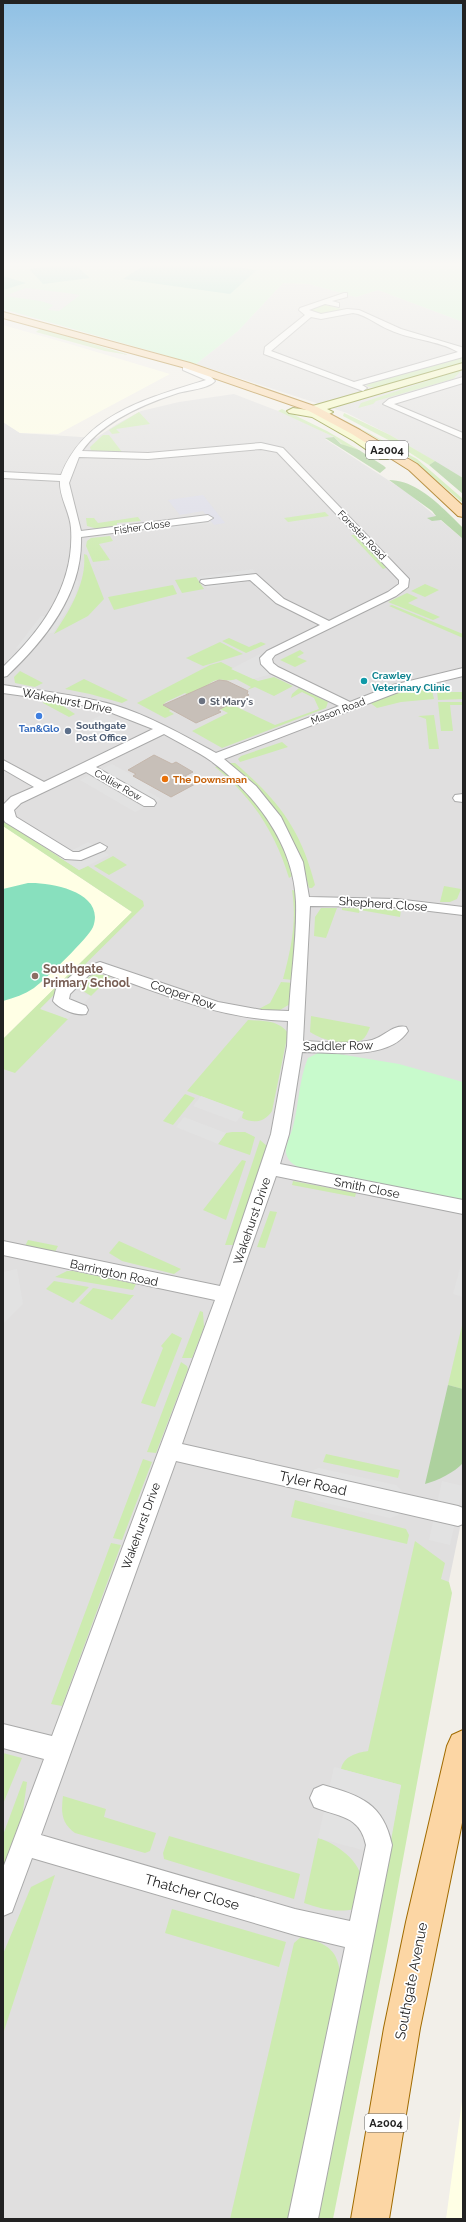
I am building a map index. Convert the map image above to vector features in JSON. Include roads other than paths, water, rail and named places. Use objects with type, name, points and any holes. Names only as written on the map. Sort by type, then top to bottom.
[{"type":"main road","name":"A2004","points":[[177,368],[316,412],[413,466],[463,513]]},
{"type":"main road","name":"A2004","points":[[185,368],[331,428],[384,456],[445,496]]},
{"type":"main road","name":"Southgate Avenue","points":[[370,2219],[402,2028],[423,1922],[463,1746]]},
{"type":"street","points":[[310,368],[374,393]]},
{"type":"street","points":[[354,384],[415,368]]},
{"type":"street","points":[[293,411],[316,412],[361,401],[374,393],[457,368]]},
{"type":"street","points":[[3,673],[36,640],[53,617],[74,572],[77,553],[77,534],[64,478],[75,454],[87,440],[118,417],[173,392],[181,385],[208,377]]},
{"type":"street","points":[[463,380],[396,399],[387,404],[463,436]]},
{"type":"street","points":[[316,412],[384,456]]},
{"type":"street","name":"Forester Road","points":[[75,454],[141,456],[261,446],[280,450],[404,579],[404,585],[392,594],[271,653],[266,658],[266,663],[274,670],[349,706]]},
{"type":"street","points":[[3,475],[64,478]]},
{"type":"street","name":"Fisher Close","points":[[77,534],[208,518]]},
{"type":"street","points":[[205,582],[252,576],[280,601],[328,625]]},
{"type":"street","name":"Mason Road","points":[[215,758],[415,682],[463,672]]},
{"type":"street","name":"Wakehurst Drive","points":[[3,689],[94,704],[142,719],[164,729],[215,758],[251,789],[274,817],[296,862],[303,901],[295,1046],[280,1134],[270,1168],[226,1295],[3,1903]]},
{"type":"street","name":"Collier Row","points":[[100,847],[81,856],[70,856],[10,819],[7,813],[10,806],[16,800],[164,729]]},
{"type":"street","points":[[3,764],[44,786]]},
{"type":"street","name":"Collier Row","points":[[87,767],[149,803]]},
{"type":"street","name":"Shepherd Close","points":[[303,901],[389,902],[463,911]]},
{"type":"street","name":"Cooper Row","points":[[80,1010],[65,1004],[60,997],[62,993],[84,972],[100,967],[203,1004],[226,1010],[262,1015],[297,1016]]},
{"type":"street","name":"Saddler Row","points":[[295,1046],[371,1046],[389,1041],[400,1031]]},
{"type":"street","name":"Smith Close","points":[[270,1168],[463,1207]]},
{"type":"street","name":"Barrington Road","points":[[3,1248],[226,1295]]},
{"type":"street","name":"Tyler Road","points":[[168,1450],[458,1516]]},
{"type":"street","points":[[3,1736],[58,1750]]},
{"type":"street","points":[[303,2219],[379,1845],[378,1832],[364,1814],[354,1806],[323,1798]]},
{"type":"street","name":"Thatcher Close","points":[[26,1843],[295,1922],[360,1937]]},
{"type":"place","name":"Crawley Veterinary Clinic","points":[[364,681]]},
{"type":"place","name":"St Mary's","points":[[202,701]]},
{"type":"place","name":"Tan&Glo","points":[[39,716]]},
{"type":"place","name":"Southgate Post Office","points":[[68,731]]},
{"type":"place","name":"The Downsman","points":[[165,779]]},
{"type":"place","name":"Southgate Primary School","points":[[35,976]]}]
